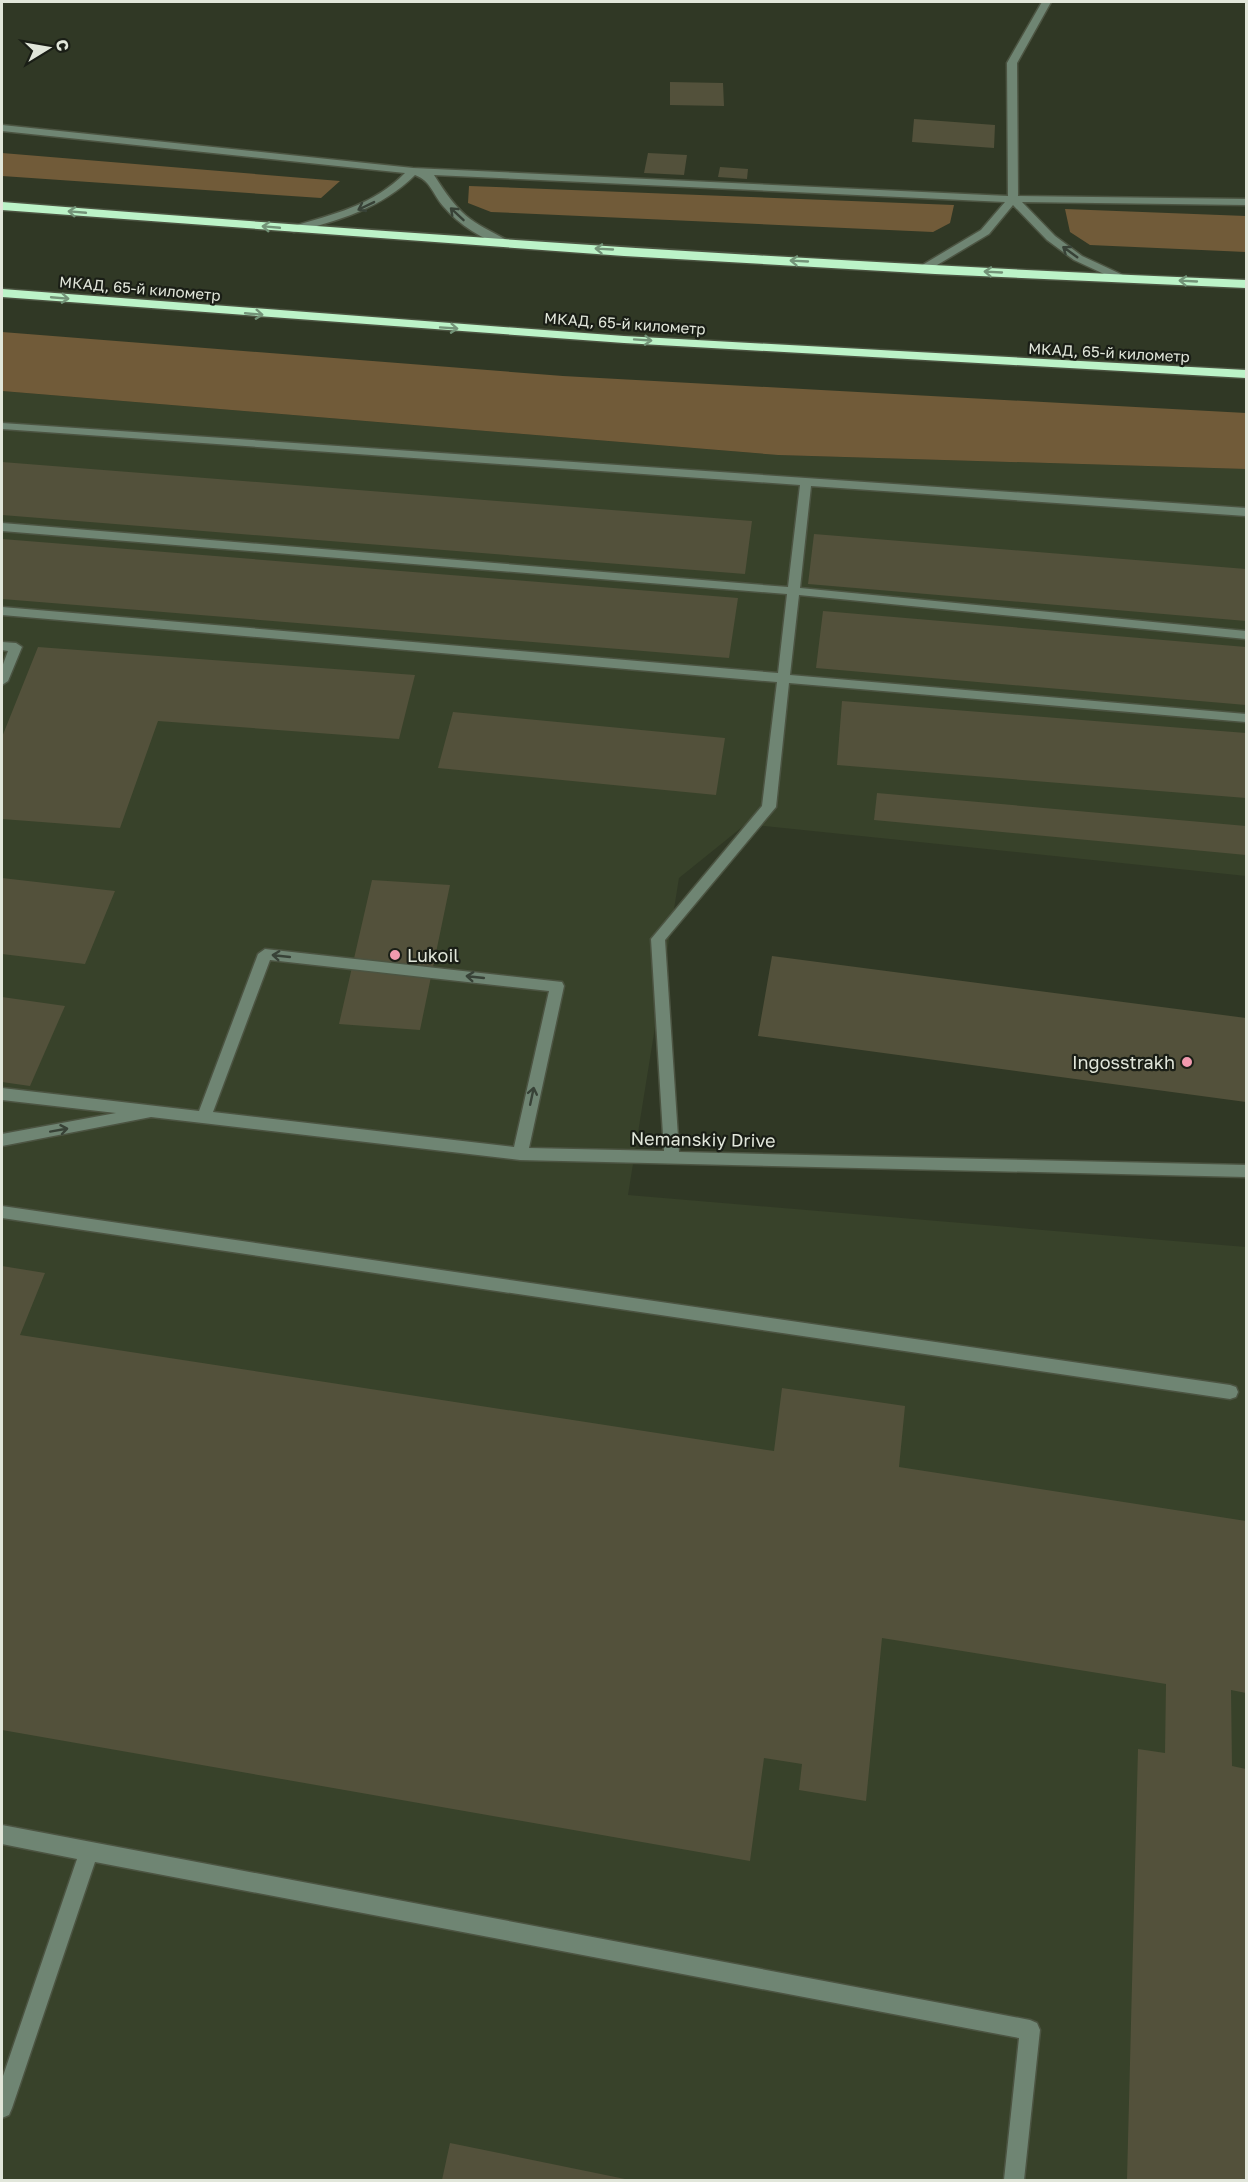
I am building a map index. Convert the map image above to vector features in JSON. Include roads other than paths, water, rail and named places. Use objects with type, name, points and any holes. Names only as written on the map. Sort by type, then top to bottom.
[{"type":"highway","points":[[2,206],[507,244],[923,269],[1220,283],[1246,282]]},
{"type":"highway","name":"МКАД, 65-й километр","points":[[2,293],[362,323],[1009,364],[1246,374]]},
{"type":"lane","points":[[923,269],[985,232],[1013,198],[1012,63],[1046,2]]},
{"type":"lane","points":[[2,129],[412,171],[1013,198],[1246,202]]},
{"type":"lane","points":[[294,229],[351,213],[382,198],[412,171]]},
{"type":"lane","points":[[412,171],[430,177],[446,203],[466,222],[507,244]]},
{"type":"lane","points":[[1013,198],[1051,238],[1078,258],[1121,279]]},
{"type":"lane","points":[[2,426],[1246,512]]},
{"type":"lane","points":[[672,1157],[658,939],[769,807],[806,481]]},
{"type":"lane","points":[[2,527],[794,591],[1246,635]]},
{"type":"lane","points":[[2,611],[1246,718]]},
{"type":"lane","points":[[2,646],[16,647],[2,681]]},
{"type":"lane","points":[[204,1117],[265,954],[557,986],[520,1154]]},
{"type":"lane","name":"Nemanskiy Drive","points":[[2,1094],[520,1154],[1246,1171]]},
{"type":"lane","points":[[2,1140],[160,1112]]},
{"type":"lane","points":[[2,1212],[1230,1392]]},
{"type":"lane","points":[[2,1835],[1030,2031],[1014,2181]]},
{"type":"lane","points":[[2,2108],[89,1852]]},
{"type":"place","name":"Lukoil","points":[[395,955]]},
{"type":"place","name":"Ingosstrakh","points":[[1187,1062]]}]
